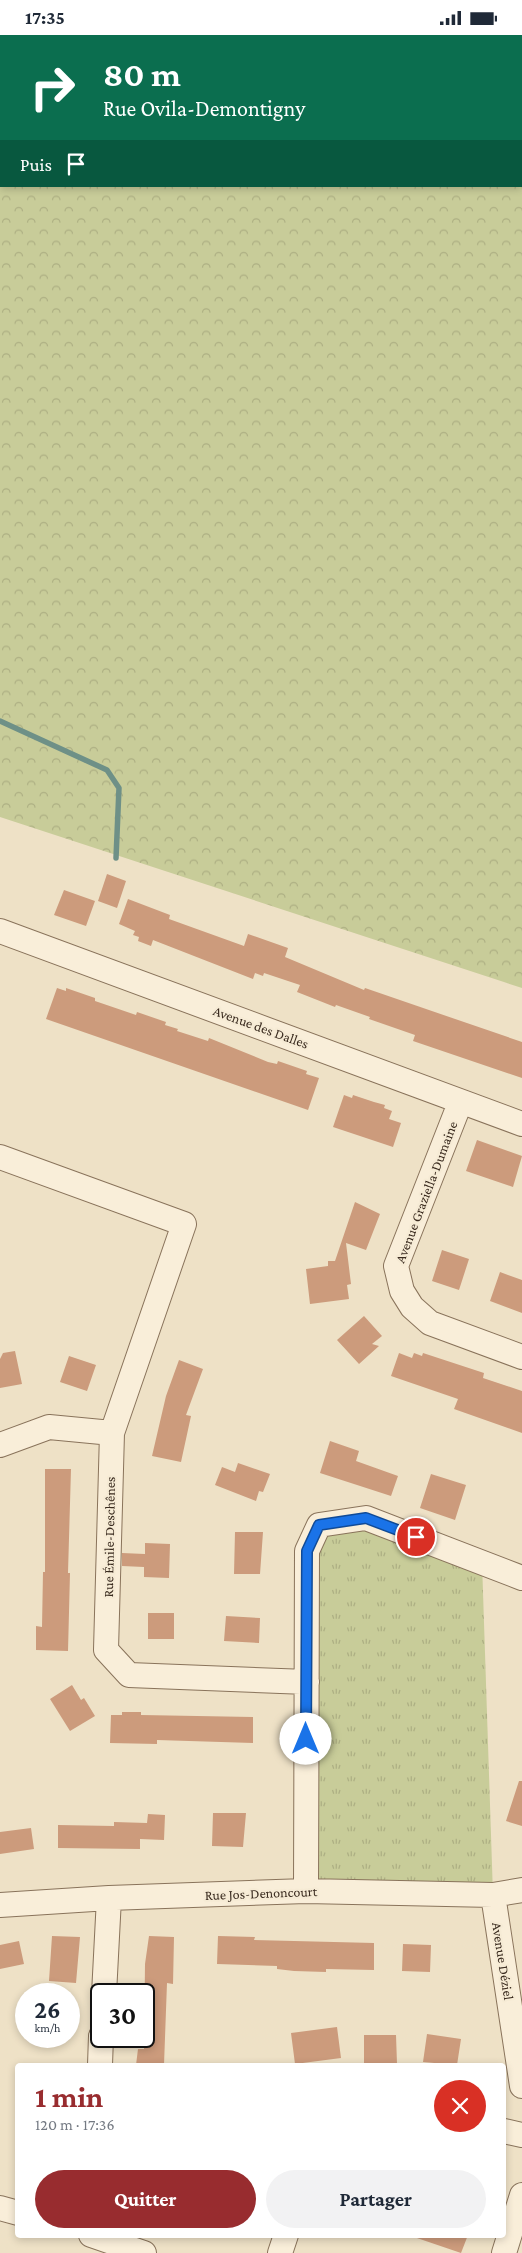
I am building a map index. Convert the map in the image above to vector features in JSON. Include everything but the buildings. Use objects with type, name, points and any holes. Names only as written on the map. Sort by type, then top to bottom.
[{"type":"street","name":"Avenue des Dalles","points":[[0,931],[421,1086],[460,1103],[522,1124]]},
{"type":"street","name":"Avenue Graziella-Dumaine","points":[[460,1103],[396,1266],[402,1291],[412,1307],[430,1323],[522,1357]]},
{"type":"street","name":"Rue Émile-Deschênes","points":[[0,1157],[184,1224],[112,1433],[106,1650],[130,1675],[307,1682]]},
{"type":"street","points":[[0,1445],[49,1427],[112,1433]]},
{"type":"street","points":[[306,1891],[307,1551],[319,1525],[366,1518],[522,1577]]},
{"type":"street","name":"Rue Jos-Denoncourt","points":[[0,1905],[109,1898],[306,1891],[493,1895],[522,1890]]},
{"type":"street","name":"Avenue Déziel","points":[[493,1895],[522,2086]]},
{"type":"street","points":[[105,1983],[109,1898]]},
{"type":"street","points":[[100,2063],[101,2048]]},
{"type":"street","points":[[506,2131],[522,2135]]},
{"type":"street","points":[[504,2253],[522,2195]]},
{"type":"street","points":[[0,2208],[15,2212]]},
{"type":"street","points":[[100,2238],[144,2253]]},
{"type":"street","points":[[280,2253],[285,2238]]},
{"type":"green space","points":[[0,187],[522,187],[522,988],[0,817]]},
{"type":"green space","points":[[366,1518],[482,1562],[493,1895],[306,1891],[319,1525]]},
{"type":"waterway","points":[[0,721],[107,770],[119,788],[116,858]]},
{"type":"route","points":[[306,1739],[307,1551],[319,1525],[366,1518],[416,1537]]}]
